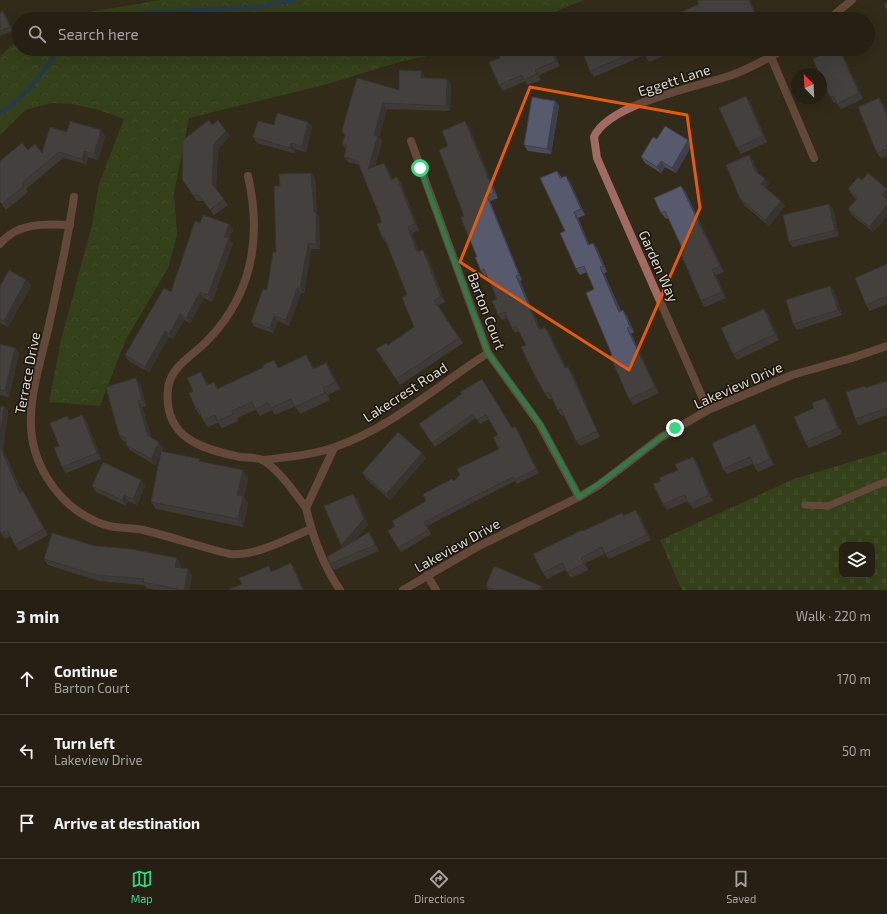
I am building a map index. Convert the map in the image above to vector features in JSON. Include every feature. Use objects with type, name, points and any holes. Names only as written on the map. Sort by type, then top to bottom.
[{"type":"street","points":[[837,12],[852,0]]},
{"type":"street","points":[[771,57],[814,158]]},
{"type":"street","name":"Eggett Lane","points":[[596,131],[606,121],[618,114],[665,95],[731,75],[771,57]]},
{"type":"street","name":"Garden Way","points":[[596,131],[593,144],[597,158],[708,410]]},
{"type":"street","name":"Barton Court","points":[[411,141],[488,353],[540,424],[579,497]]},
{"type":"street","points":[[248,176],[253,198],[255,227],[253,255],[249,270],[237,300],[228,314],[208,340],[182,363],[171,377],[168,388],[168,400],[173,420],[186,438],[193,444],[216,452],[263,460],[280,475],[306,508],[311,529],[322,559],[340,590]]},
{"type":"street","name":"Terrace Drive","points":[[74,197],[70,225],[30,416],[34,447],[39,462],[53,488],[74,508],[98,522],[111,526],[147,531],[230,554],[238,555],[265,548],[311,529]]},
{"type":"street","points":[[0,244],[8,236],[24,227],[46,224],[70,225]]},
{"type":"street","name":"Lakeview Drive","points":[[403,590],[477,547],[579,497],[599,485],[660,438],[708,410],[792,375],[852,358],[887,346]]},
{"type":"street","name":"Lakecrest Road","points":[[263,460],[312,453],[334,448],[354,439],[399,416],[488,353]]},
{"type":"street","points":[[306,508],[334,448]]},
{"type":"street","points":[[427,575],[436,590]]},
{"type":"lane","points":[[805,506],[828,506],[887,481]]},
{"type":"highlighted area","points":[[530,87],[687,115],[700,208],[629,370],[460,262]]},
{"type":"green space","points":[[161,0],[584,0],[554,12],[89,12]]},
{"type":"green space","points":[[12,45],[12,56],[427,56],[399,62],[324,85],[189,118],[174,193],[177,235],[168,268],[125,341],[100,406],[49,402],[61,340],[92,225],[99,184],[124,119],[99,110],[72,104],[51,103],[25,110],[0,135],[0,57]]},
{"type":"green space","points":[[887,451],[887,590],[682,590],[660,540],[794,479]]},
{"type":"building","points":[[697,0],[749,0],[754,12],[681,12],[699,4]]},
{"type":"building","points":[[887,2],[887,11],[884,4]]},
{"type":"building","points":[[3,11],[10,27],[0,31],[0,13]]},
{"type":"building","points":[[499,56],[554,56],[556,61],[535,70],[537,74],[524,80],[522,75],[499,85],[489,62],[500,58]]},
{"type":"building","points":[[584,56],[625,56],[590,71]]},
{"type":"building","points":[[819,56],[842,56],[859,93],[837,104],[833,96],[830,97],[827,90],[827,68],[817,68],[813,59]]},
{"type":"building","points":[[399,70],[421,71],[421,78],[447,79],[446,106],[383,103],[374,135],[378,136],[368,169],[384,163],[391,180],[397,177],[415,224],[408,227],[417,252],[423,250],[441,297],[434,300],[459,338],[396,379],[376,349],[386,343],[388,345],[414,327],[402,297],[407,295],[384,236],[382,237],[377,224],[382,222],[357,160],[344,157],[347,145],[342,144],[345,136],[342,130],[357,78],[399,90]]},
{"type":"building","points":[[746,96],[763,136],[737,148],[719,108]]},
{"type":"building","points":[[532,97],[555,101],[547,149],[524,145]]},
{"type":"building","points":[[879,98],[887,116],[887,149],[877,153],[858,107]]},
{"type":"building","points":[[277,113],[308,122],[302,146],[291,143],[290,148],[253,137],[258,121],[274,125]]},
{"type":"building","points":[[209,120],[212,125],[218,120],[226,131],[214,143],[212,184],[224,199],[210,210],[199,195],[193,195],[182,179],[183,140]]},
{"type":"building","points":[[70,121],[101,130],[94,154],[84,151],[82,159],[59,152],[22,183],[24,186],[2,204],[0,202],[0,161],[22,143],[28,150],[35,144],[42,153],[50,127],[67,132]]},
{"type":"building","points":[[465,121],[494,192],[487,196],[519,275],[516,276],[539,330],[545,327],[565,368],[568,367],[597,431],[576,441],[561,409],[558,411],[549,392],[545,394],[533,372],[521,347],[526,345],[516,326],[512,328],[505,312],[498,315],[492,301],[497,299],[484,269],[481,271],[475,257],[477,257],[461,218],[464,216],[439,150],[448,146],[442,131]]},
{"type":"building","points":[[665,126],[688,140],[672,168],[661,161],[657,167],[641,157],[653,137],[657,139]]},
{"type":"building","points":[[749,155],[755,171],[765,179],[761,184],[781,201],[765,220],[740,199],[726,165]]},
{"type":"building","points":[[557,171],[560,178],[566,176],[581,209],[574,212],[588,245],[593,243],[603,266],[600,267],[619,312],[623,310],[630,327],[627,328],[655,387],[629,399],[610,356],[612,355],[586,293],[594,289],[584,266],[576,269],[560,233],[565,231],[540,178]]},
{"type":"building","points":[[311,173],[314,212],[316,212],[316,244],[308,244],[300,288],[297,288],[286,320],[274,316],[270,328],[251,322],[263,289],[267,290],[273,252],[276,252],[274,186],[280,186],[279,174]]},
{"type":"building","points":[[868,173],[887,189],[882,195],[887,199],[887,205],[869,227],[848,209],[858,198],[848,189],[858,177],[862,180]]},
{"type":"building","points":[[681,186],[720,266],[712,270],[722,292],[701,301],[681,254],[684,252],[665,211],[661,213],[654,198]]},
{"type":"building","points":[[829,204],[835,230],[789,242],[783,215]]},
{"type":"building","points":[[203,215],[229,224],[224,237],[229,238],[208,295],[200,292],[186,318],[180,314],[169,334],[165,331],[145,367],[125,355],[164,288],[171,292],[195,221],[200,223]]},
{"type":"building","points":[[887,264],[887,296],[866,305],[855,278]]},
{"type":"building","points":[[9,270],[26,280],[4,321],[0,319],[0,286]]},
{"type":"building","points":[[830,286],[838,310],[793,324],[786,300]]},
{"type":"building","points":[[764,309],[775,334],[733,354],[721,328]]},
{"type":"building","points":[[0,344],[15,348],[5,391],[0,390]]},
{"type":"building","points":[[306,355],[313,369],[326,363],[335,382],[323,388],[325,393],[295,407],[291,399],[271,408],[268,403],[255,409],[252,402],[232,411],[233,414],[217,421],[215,415],[203,420],[189,393],[193,391],[187,378],[201,372],[207,385],[214,382],[217,389],[264,367],[263,365],[274,360],[278,368]]},
{"type":"building","points":[[136,378],[142,400],[138,401],[148,436],[159,442],[151,459],[126,445],[126,438],[119,435],[106,387]]},
{"type":"building","points":[[482,379],[512,428],[515,426],[536,469],[514,480],[513,477],[424,522],[428,530],[398,548],[388,531],[395,526],[392,521],[426,501],[423,494],[452,479],[454,481],[460,475],[457,469],[499,449],[493,437],[498,435],[486,415],[477,420],[473,414],[432,443],[419,424],[462,394],[460,392]]},
{"type":"building","points":[[887,381],[887,408],[855,419],[846,392]]},
{"type":"building","points":[[825,398],[838,428],[805,442],[794,417],[814,408],[812,403]]},
{"type":"building","points":[[4,406],[0,435],[0,407]]},
{"type":"building","points":[[82,415],[97,453],[62,467],[54,448],[59,446],[50,423],[67,416],[69,420]]},
{"type":"building","points":[[755,424],[770,459],[754,466],[750,457],[723,469],[712,443]]},
{"type":"building","points":[[398,432],[422,453],[386,494],[362,473]]},
{"type":"building","points":[[0,446],[20,493],[23,491],[44,529],[15,545],[7,530],[1,533],[0,531]]},
{"type":"building","points":[[161,451],[243,470],[237,495],[243,496],[238,519],[151,502]]},
{"type":"building","points":[[693,457],[709,495],[689,504],[685,495],[663,504],[653,484],[661,481],[659,478],[678,470],[675,464]]},
{"type":"building","points":[[103,462],[141,480],[133,499],[124,495],[122,500],[92,486]]},
{"type":"building","points":[[353,494],[364,519],[341,545],[324,506]]},
{"type":"building","points":[[636,510],[647,535],[605,554],[602,547],[581,558],[584,564],[567,572],[562,563],[543,573],[533,554],[582,530],[583,531],[622,513],[623,516]]},
{"type":"building","points":[[369,532],[375,545],[330,564],[327,557]]},
{"type":"building","points":[[52,533],[95,546],[131,549],[177,558],[175,567],[188,569],[184,590],[143,582],[144,579],[95,575],[44,559]]},
{"type":"building","points":[[291,563],[303,590],[228,590],[242,584],[239,578],[269,566],[271,572]]},
{"type":"building","points":[[494,566],[541,586],[539,590],[494,590],[486,586]]},
{"type":"waterway","points":[[160,12],[257,7],[295,0]]},
{"type":"waterway","points":[[0,113],[25,93],[53,56]]},
{"type":"route","points":[[420,168],[488,353],[495,364],[516,389],[540,424],[579,497],[599,485],[645,448],[675,428]]}]
